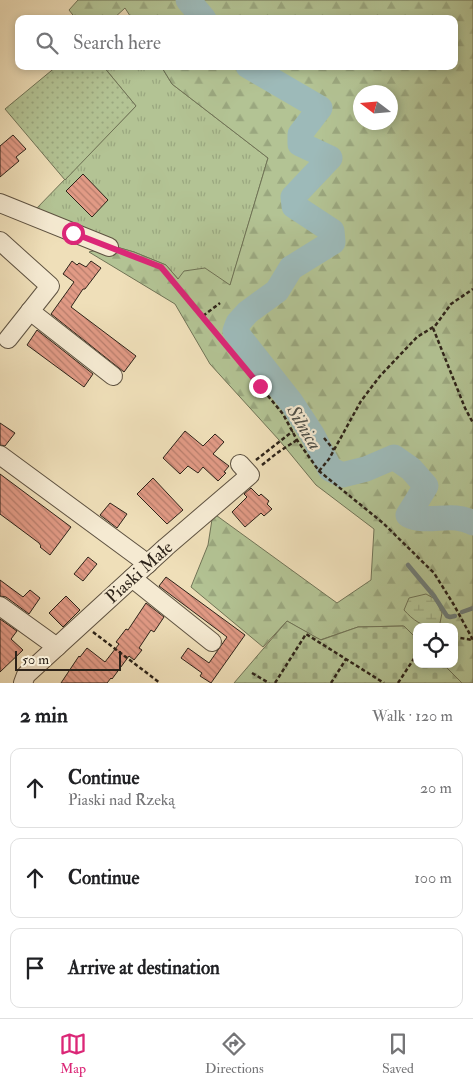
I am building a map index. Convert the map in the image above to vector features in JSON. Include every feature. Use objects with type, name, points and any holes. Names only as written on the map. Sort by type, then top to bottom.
[{"type":"street","points":[[0,203],[109,247]]},
{"type":"street","points":[[0,241],[50,286],[8,339]]},
{"type":"street","points":[[30,311],[113,376]]},
{"type":"street","points":[[0,455],[148,564]]},
{"type":"street","name":"Piaski Małe","points":[[23,683],[26,675],[148,564],[245,469]]},
{"type":"street","points":[[132,578],[212,642]]},
{"type":"street","points":[[0,606],[57,647]]},
{"type":"path","points":[[109,247],[161,267],[283,414],[298,440],[320,470],[383,523],[434,574],[473,640]]},
{"type":"path","points":[[320,470],[329,459],[360,401],[380,376],[417,338],[433,327],[451,304],[473,289]]},
{"type":"path","points":[[203,316],[220,303]]},
{"type":"path","points":[[433,327],[465,408],[473,423]]},
{"type":"path","points":[[245,469],[293,431]]},
{"type":"path","points":[[324,438],[334,450]]},
{"type":"path","points":[[245,469],[298,440]]},
{"type":"path","points":[[82,623],[160,683]]},
{"type":"path","points":[[275,683],[306,634],[384,683]]},
{"type":"path","points":[[458,637],[473,640]]},
{"type":"path","points":[[331,683],[346,659]]},
{"type":"path","points":[[398,683],[413,660]]},
{"type":"path","points":[[252,673],[268,683]]},
{"type":"green space","points":[[78,0],[473,0],[473,683],[462,683],[447,668],[458,668],[458,623],[413,623],[413,635],[403,626],[358,627],[320,640],[287,621],[263,647],[191,587],[208,545],[213,513],[337,603],[371,580],[374,529],[316,485],[279,440],[210,364],[175,304],[89,252],[113,246],[166,265],[178,279],[184,271],[205,268],[230,285],[268,158],[172,84],[163,70],[458,70],[458,15],[129,15],[125,8],[117,15],[73,15],[69,10]]},
{"type":"green space","points":[[52,70],[106,70],[136,106],[65,180],[5,109]]},
{"type":"green space","points":[[106,70],[163,70],[172,84],[268,158],[230,286],[178,279],[166,265],[113,246],[35,210],[136,106]]},
{"type":"green space","points":[[426,594],[435,599],[442,613],[440,623],[420,623],[411,617],[404,610],[409,598]]},
{"type":"green space","points":[[287,621],[321,640],[358,627],[404,626],[413,635],[413,668],[447,668],[462,683],[234,683]]},
{"type":"building","points":[[13,135],[26,149],[16,157],[19,161],[0,177],[0,146]]},
{"type":"building","points":[[83,174],[108,200],[92,217],[66,191]]},
{"type":"building","points":[[72,261],[77,265],[79,263],[86,267],[91,261],[101,268],[71,307],[136,356],[124,372],[51,314],[74,282],[63,274]]},
{"type":"building","points":[[37,330],[93,374],[84,387],[27,345]]},
{"type":"building","points":[[0,423],[15,433],[5,446],[0,445]]},
{"type":"building","points":[[185,431],[203,446],[215,434],[224,442],[213,454],[229,466],[224,472],[226,473],[218,481],[203,467],[198,473],[188,466],[180,474],[163,458]]},
{"type":"building","points":[[0,474],[71,527],[50,555],[40,547],[39,543],[0,514]]},
{"type":"building","points":[[153,478],[183,510],[167,524],[137,494]]},
{"type":"building","points":[[251,488],[259,496],[261,494],[269,501],[267,504],[272,509],[264,516],[261,513],[245,527],[232,512],[247,497],[244,494]]},
{"type":"building","points":[[110,503],[127,514],[117,528],[100,515]]},
{"type":"building","points":[[88,557],[97,564],[83,581],[74,574]]},
{"type":"building","points":[[166,577],[245,635],[211,683],[200,676],[202,673],[181,658],[188,648],[209,663],[227,637],[159,586]]},
{"type":"building","points":[[0,580],[23,597],[30,590],[40,598],[29,614],[6,597],[0,596]]},
{"type":"building","points":[[66,596],[80,610],[63,627],[49,613]]},
{"type":"building","points":[[146,603],[164,617],[154,632],[151,630],[139,648],[142,650],[134,660],[129,656],[107,683],[61,683],[79,656],[87,648],[105,662],[119,644],[116,642],[126,629],[128,630]]},
{"type":"building","points":[[0,619],[17,631],[11,639],[23,650],[0,672]]},
{"type":"waterway","name":"Silnica","points":[[188,0],[201,15]]},
{"type":"waterway","name":"Silnica","points":[[255,70],[320,108],[300,134],[300,144],[330,158],[293,197],[294,206],[332,231],[333,242],[291,268],[277,291],[248,312],[238,323],[235,331],[291,402],[312,434],[330,469],[342,475],[366,469],[394,457],[411,469],[426,486],[408,515],[424,519],[457,518],[473,523]]},
{"type":"waterway","points":[[408,565],[434,596],[447,616],[455,616]]},
{"type":"waterway","points":[[462,612],[473,608]]},
{"type":"route","points":[[73,233],[161,267],[260,386]]}]
